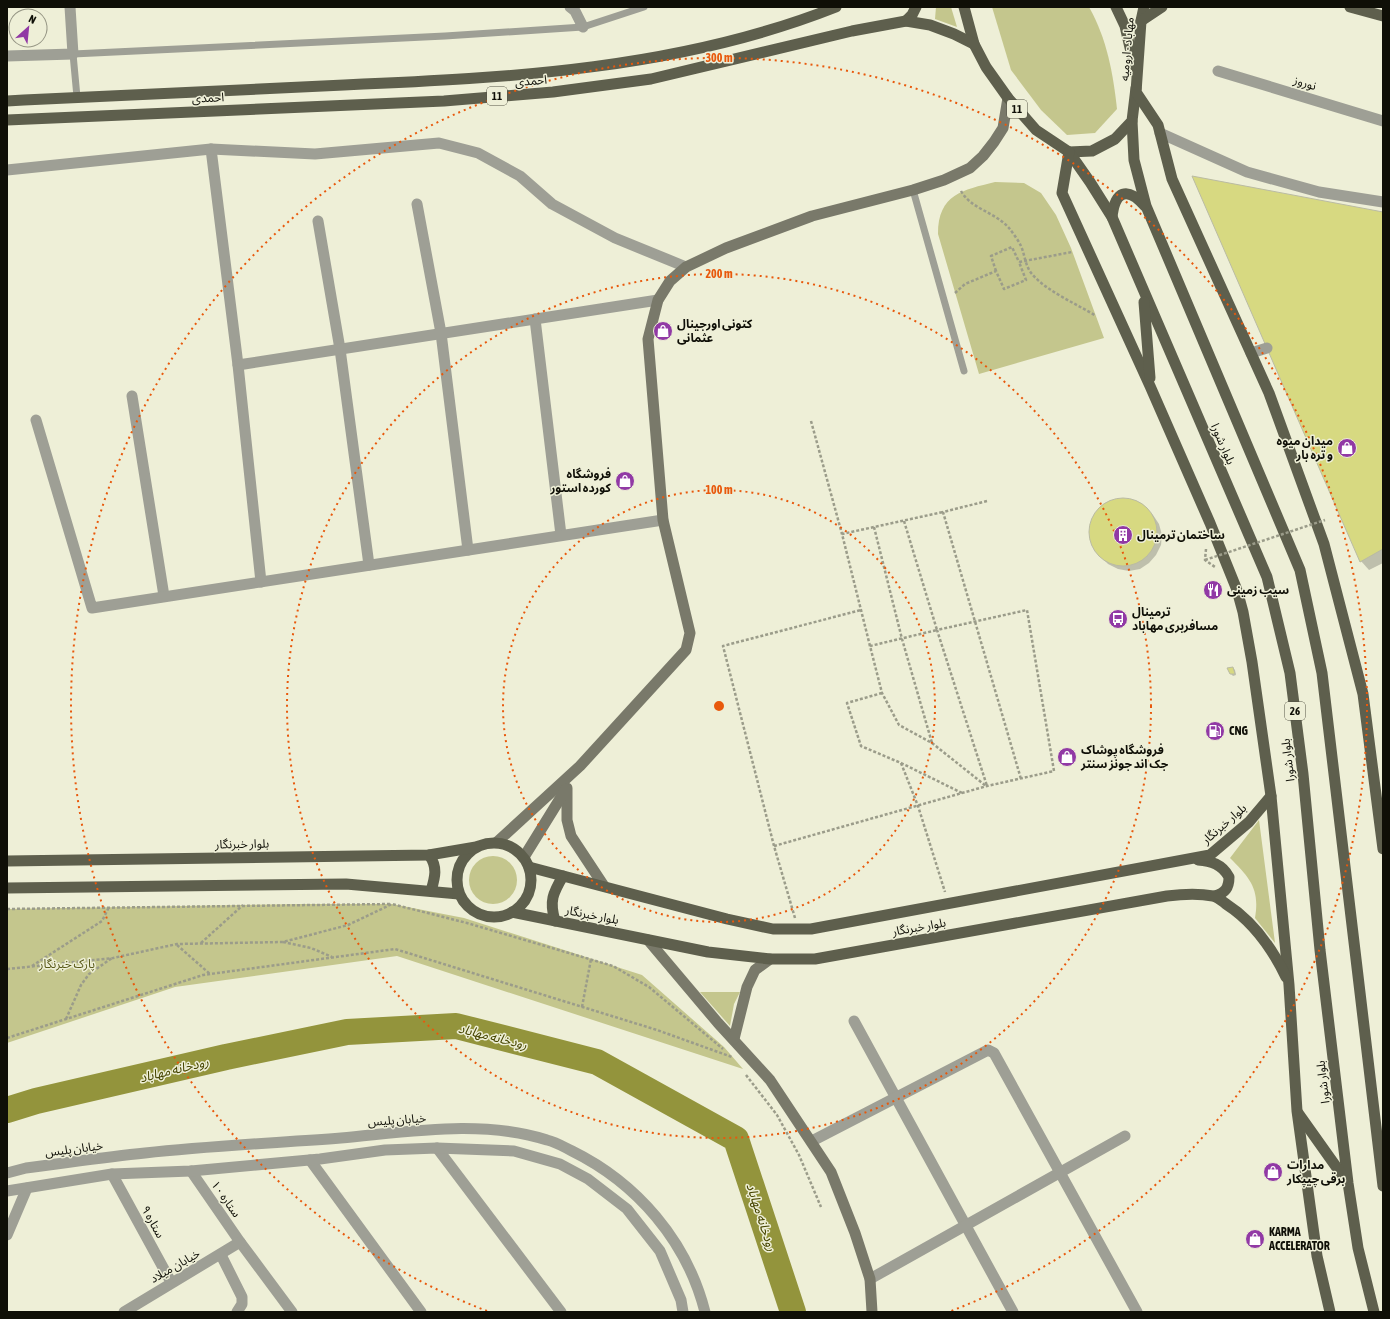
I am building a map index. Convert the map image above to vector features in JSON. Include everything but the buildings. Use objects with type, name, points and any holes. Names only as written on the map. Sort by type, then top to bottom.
[{"type":"main road","name":"احمدی","points":[[7,100],[435,81],[554,72],[642,61],[689,51],[795,22],[836,7]]},
{"type":"main road","points":[[906,21],[912,15],[916,7]]},
{"type":"main road","name":"11","points":[[964,7],[974,44],[986,66],[1008,98],[1036,130],[1068,152]]},
{"type":"main road","points":[[1116,7],[1125,26],[1134,59],[1136,92],[1154,118],[1160,133],[1172,179],[1269,393],[1324,544],[1363,694],[1383,849]]},
{"type":"main road","name":"مهاباد - ارومیه","points":[[1136,92],[1141,21],[1144,7]]},
{"type":"main road","points":[[1141,21],[1162,7]]},
{"type":"main road","points":[[1350,7],[1383,16]]},
{"type":"main road","name":"احمدی","points":[[7,120],[444,100],[553,92],[651,79],[852,31],[906,21],[930,25],[954,34],[974,44]]},
{"type":"main road","name":"بلوار شورا","points":[[1136,92],[1132,121],[1134,160],[1146,206],[1300,570],[1323,681],[1383,1186]]},
{"type":"main road","points":[[497,842],[580,766],[686,650],[690,633],[663,520],[648,339],[658,300],[670,281],[686,267],[726,248],[812,216],[913,190],[944,180],[970,168],[984,156],[1003,128],[1008,98]]},
{"type":"main road","points":[[1132,121],[1116,139],[1092,151],[1068,152],[1062,193],[1150,386],[1210,523],[1237,590],[1252,662],[1271,796],[1289,984],[1297,1111],[1317,1256],[1330,1312]]},
{"type":"main road","name":"بلوار شورا","points":[[1068,152],[1090,182],[1112,218],[1143,293],[1267,577],[1290,673],[1303,774],[1320,950],[1348,1183],[1358,1248],[1372,1309]]},
{"type":"main road","points":[[1112,218],[1113,204],[1119,196],[1128,193],[1136,196],[1146,206]]},
{"type":"main road","points":[[1143,293],[1150,386]]},
{"type":"main road","points":[[526,862],[580,766]]},
{"type":"main road","points":[[567,788],[567,820],[571,836],[604,886]]},
{"type":"main road","name":"بلوار خبرنگار","points":[[526,862],[563,876],[750,924],[773,929],[811,929],[1210,855],[1249,822],[1271,796]]},
{"type":"main road","points":[[497,842],[516,850],[526,862],[531,877],[530,888],[526,898],[512,912],[501,916],[491,917],[480,914],[471,909],[459,894],[456,882],[457,871],[461,861],[468,853],[476,847],[486,843],[497,842]]},
{"type":"main road","name":"بلوار خبرنگار","points":[[7,861],[429,855],[476,847]]},
{"type":"main road","points":[[429,855],[434,862],[436,871],[432,891]]},
{"type":"main road","points":[[1186,860],[1205,860],[1217,864],[1227,872],[1229,884],[1226,890],[1222,894],[1215,896]]},
{"type":"main road","points":[[555,921],[551,909],[552,898],[563,876]]},
{"type":"main road","points":[[7,888],[346,884],[459,894]]},
{"type":"main road","name":"بلوار خبرنگار","points":[[512,912],[708,952],[770,959],[815,959],[1167,896],[1188,894],[1215,896]]},
{"type":"main road","points":[[1215,896],[1237,911],[1256,929],[1274,953],[1289,984]]},
{"type":"main road","points":[[648,940],[681,980],[770,1080],[812,1141],[831,1172],[855,1233],[870,1279],[872,1312]]},
{"type":"main road","points":[[734,1039],[747,987],[755,970],[770,959]]},
{"type":"main road","points":[[1297,1111],[1348,1183]]},
{"type":"street","points":[[7,56],[73,54],[70,7]]},
{"type":"street","points":[[570,7],[575,11],[584,27]]},
{"type":"street","name":"نوروز","points":[[1218,70],[1383,121]]},
{"type":"street","points":[[1160,133],[1254,174],[1319,192],[1383,202]]},
{"type":"street","points":[[7,170],[211,149],[315,154],[439,143],[478,153],[520,176],[559,208],[614,238],[686,267]]},
{"type":"street","points":[[211,149],[238,364],[261,582]]},
{"type":"street","points":[[417,204],[441,334],[468,550]]},
{"type":"street","points":[[318,221],[340,349],[369,565]]},
{"type":"street","points":[[238,364],[658,300]]},
{"type":"street","points":[[535,319],[561,535]]},
{"type":"street","points":[[1251,353],[1267,348]]},
{"type":"street","points":[[132,396],[164,596]]},
{"type":"street","points":[[36,420],[92,608],[663,520]]},
{"type":"street","points":[[854,1021],[1013,1312]]},
{"type":"street","points":[[812,1141],[988,1050],[994,1053],[1137,1312]]},
{"type":"street","name":"خیابان پلیس","points":[[7,1173],[26,1168],[144,1153],[457,1129],[518,1132],[550,1140],[590,1160],[633,1191],[661,1222],[687,1262],[700,1295],[704,1312]]},
{"type":"street","points":[[514,1151],[518,1132]]},
{"type":"street","points":[[870,1279],[1125,1136]]},
{"type":"street","points":[[437,1148],[561,1312]]},
{"type":"street","points":[[7,1191],[112,1174],[191,1171],[310,1160],[385,1150],[437,1148],[514,1151],[560,1164],[582,1176],[627,1209],[660,1251],[681,1300],[683,1312]]},
{"type":"street","points":[[310,1160],[421,1312]]},
{"type":"street","name":"ستاره ۱۰","points":[[191,1171],[240,1242],[292,1312]]},
{"type":"street","name":"ستاره ۹","points":[[112,1174],[171,1282]]},
{"type":"street","points":[[7,1235],[27,1188]]},
{"type":"street","name":"خیابان میلاد","points":[[124,1312],[171,1282],[220,1255],[240,1242]]},
{"type":"street","points":[[220,1255],[242,1297],[242,1304],[237,1312]]},
{"type":"lane","points":[[77,97],[73,54],[445,36],[584,27],[644,7]]},
{"type":"lane","points":[[913,190],[964,371]]},
{"type":"path","points":[[961,191],[966,200],[991,214],[1008,227],[1021,246],[1025,261],[1032,274],[1046,287],[1096,316]]},
{"type":"path","points":[[1012,246],[1026,280],[1004,289],[996,272],[991,256],[1012,246]]},
{"type":"path","points":[[1018,262],[1072,252]]},
{"type":"path","points":[[956,292],[965,284],[996,272]]},
{"type":"path","points":[[811,421],[842,534],[882,693],[899,725],[932,743],[987,786]]},
{"type":"path","points":[[842,534],[987,501]]},
{"type":"path","points":[[943,512],[1021,779]]},
{"type":"path","points":[[904,520],[937,630],[987,786]]},
{"type":"path","points":[[1205,560],[1325,520]]},
{"type":"path","points":[[874,527],[902,639],[932,743]]},
{"type":"path","points":[[798,929],[774,846],[723,646],[861,610]]},
{"type":"path","points":[[774,846],[987,786],[1054,771],[1027,610],[870,646]]},
{"type":"path","points":[[882,693],[847,703],[860,746],[901,763],[963,793]]},
{"type":"path","points":[[901,763],[918,806],[949,903]]},
{"type":"path","points":[[7,969],[113,958],[177,944],[283,942],[348,925],[392,904]]},
{"type":"path","points":[[7,909],[392,904],[467,923],[612,966],[649,987],[734,1058],[657,1030],[395,949],[210,974],[7,1038]]},
{"type":"path","points":[[201,944],[244,906]]},
{"type":"path","points":[[32,967],[102,921],[109,907]]},
{"type":"path","points":[[283,942],[311,948],[332,958]]},
{"type":"path","points":[[177,944],[210,974]]},
{"type":"path","points":[[66,1019],[81,985],[89,974],[113,958]]},
{"type":"path","points":[[582,1007],[592,959]]},
{"type":"path","points":[[744,1071],[777,1115],[799,1154],[821,1207]]},
{"type":"green space","points":[[936,7],[951,7],[957,27],[935,19]]},
{"type":"green space","points":[[992,7],[1089,7],[1105,44],[1117,109],[1095,133],[1067,135],[1041,110],[1011,70]]},
{"type":"green space","points":[[995,182],[1024,183],[1041,193],[1056,215],[1071,248],[1104,338],[979,374],[938,234],[939,221],[942,210],[954,196],[963,191]]},
{"type":"green space","points":[[1259,820],[1275,943],[1255,918],[1256,899],[1252,885],[1248,878],[1230,858]]},
{"type":"green space","points":[[493,856],[502,858],[510,863],[515,871],[517,880],[515,889],[510,897],[502,902],[493,904],[484,902],[476,897],[471,889],[469,880],[471,871],[476,863],[484,858]]},
{"type":"green space","name":"پارک خبرنگار","points":[[392,904],[464,918],[642,975],[724,1047],[743,1069],[397,956],[175,987],[7,1043],[7,909]]},
{"type":"green space","points":[[700,992],[740,992],[734,1004],[730,1026]]},
{"type":"waterway","name":"رودخانه مهاباد","points":[[7,1110],[36,1101],[226,1057],[347,1032],[456,1026],[597,1062],[736,1139],[793,1312]]},
{"type":"place","name":"کتونی اورجینال عثمانی","points":[[663,331]]},
{"type":"place","name":"میدان میوه و تره بار","points":[[1347,448]]},
{"type":"place","name":"فروشگاه کورده استور","points":[[625,481]]},
{"type":"place","name":"ساختمان ترمینال","points":[[1123,535]]},
{"type":"place","name":"سیب زمینی","points":[[1213,590]]},
{"type":"place","name":"ترمینال مسافربری مهاباد","points":[[1118,619]]},
{"type":"place","name":"CNG","points":[[1215,731]]},
{"type":"place","name":"فروشگاه پوشاک جک اند جونز سنتر","points":[[1067,757]]},
{"type":"place","name":"مدارات برقی چیپکار","points":[[1273,1172]]},
{"type":"place","name":"KARMA ACCELERATOR","points":[[1255,1239]]}]
